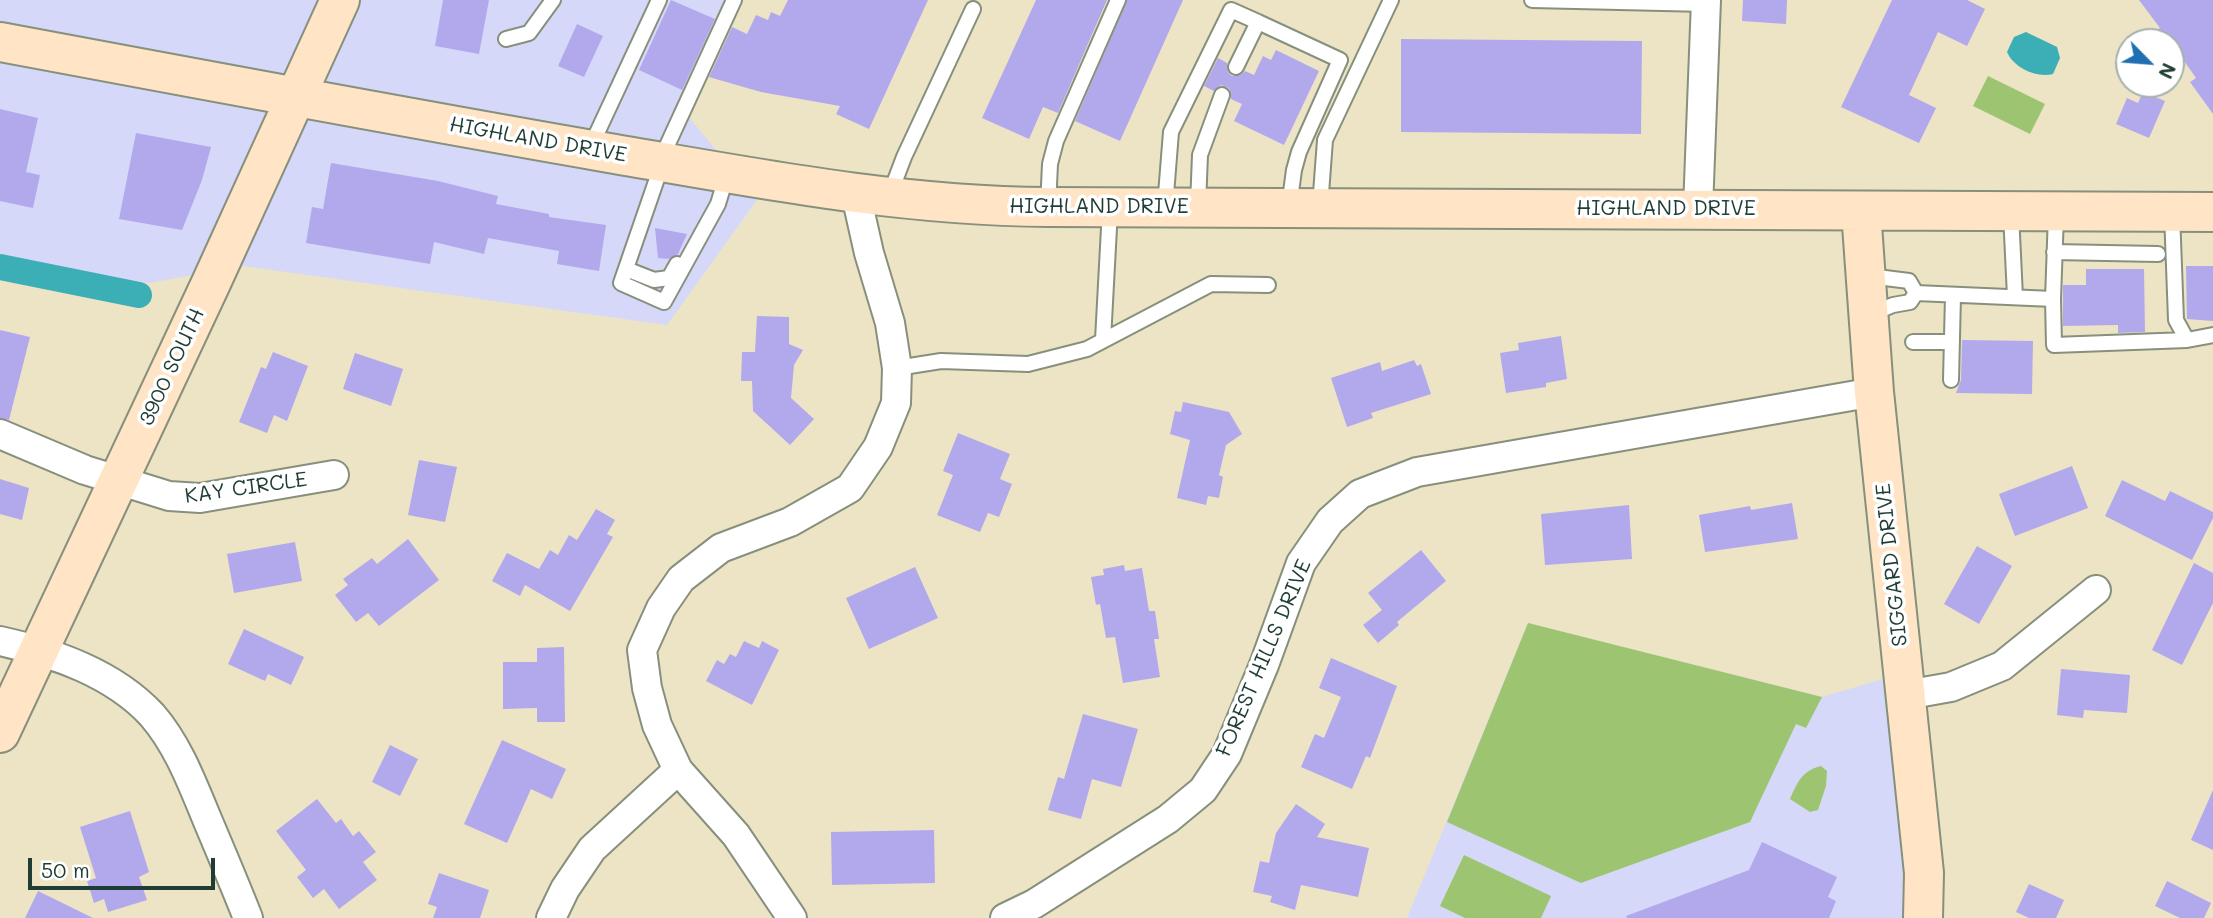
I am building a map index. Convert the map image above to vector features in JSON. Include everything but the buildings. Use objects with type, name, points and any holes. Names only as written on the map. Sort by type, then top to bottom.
[{"type":"main road","name":"3900 SOUTH","points":[[0,733],[340,0]]},
{"type":"main road","name":"HIGHLAND DRIVE","points":[[0,42],[245,89],[661,162],[872,196],[991,206],[2213,212]]},
{"type":"main road","name":"SIGGARD DRIVE","points":[[1861,211],[1874,392],[1924,873],[1923,918]]},
{"type":"street","points":[[1698,209],[1706,2]]},
{"type":"street","points":[[792,918],[736,835],[678,770],[657,725],[647,688],[642,650],[661,608],[681,579],[721,548],[790,522],[850,488],[878,447],[896,403],[897,368],[890,323],[869,253],[872,196]]},
{"type":"street","name":"FOREST HILLS DRIVE","points":[[1004,918],[1034,904],[1168,819],[1203,790],[1227,754],[1264,665],[1301,563],[1330,521],[1360,494],[1417,472],[1874,392]]},
{"type":"street","name":"KAY CIRCLE","points":[[0,435],[85,470],[169,496],[192,498],[334,475]]},
{"type":"street","points":[[1906,695],[1951,687],[2002,666],[2096,590]]},
{"type":"street","points":[[0,641],[39,650],[90,671],[113,684],[152,716],[173,744],[186,770],[248,918]]},
{"type":"street","points":[[551,918],[565,890],[592,849],[678,770]]},
{"type":"lane","points":[[506,39],[529,33],[553,0]]},
{"type":"lane","points":[[590,149],[659,0]]},
{"type":"lane","points":[[728,173],[718,204],[664,302],[621,283],[661,162],[734,0]]},
{"type":"lane","points":[[1048,208],[1051,164],[1056,141],[1118,0]]},
{"type":"lane","points":[[1304,208],[1325,140],[1391,0]]},
{"type":"lane","points":[[1532,0],[1706,2]]},
{"type":"lane","points":[[872,196],[904,157],[973,9]]},
{"type":"lane","points":[[1181,208],[1171,132],[1231,10],[1340,61],[1299,152],[1294,170],[1304,208]]},
{"type":"lane","points":[[1236,67],[1258,22]]},
{"type":"lane","points":[[1181,208],[1222,95]]},
{"type":"lane","points":[[1103,340],[1110,208]]},
{"type":"lane","points":[[2011,212],[2015,297]]},
{"type":"lane","points":[[2172,212],[2176,320],[2188,340]]},
{"type":"lane","points":[[2056,213],[2054,345],[2188,340],[2213,335]]},
{"type":"lane","points":[[625,269],[654,280],[669,278],[690,244],[699,239]]},
{"type":"lane","points":[[2054,252],[2158,254]]},
{"type":"lane","points":[[1866,275],[1909,281],[1916,293]]},
{"type":"lane","points":[[897,368],[942,361],[1028,364],[1087,349],[1211,284],[1268,285]]},
{"type":"lane","points":[[1916,293],[2053,299]]},
{"type":"lane","points":[[1869,316],[1893,305],[1910,302],[1916,293]]},
{"type":"lane","points":[[1951,380],[1953,295]]},
{"type":"lane","points":[[1913,342],[1952,342]]},
{"type":"shaded area","points":[[0,0],[739,0],[688,116],[757,200],[667,325],[243,266],[149,283],[0,261]]},
{"type":"shaded area","points":[[1528,623],[1822,697],[1893,676],[1905,843],[1905,918],[1407,918]]},
{"type":"green space","points":[[1988,76],[2045,104],[2030,134],[1973,106]]},
{"type":"green space","points":[[1528,623],[1822,697],[1806,728],[1796,724],[1750,822],[1581,883],[1447,822]]},
{"type":"green space","points":[[1821,766],[1827,771],[1826,786],[1818,810],[1810,812],[1790,799],[1801,778]]},
{"type":"green space","points":[[1464,855],[1551,896],[1541,918],[1465,918],[1440,906]]},
{"type":"water","points":[[2026,32],[2057,47],[2060,58],[2053,74],[2033,73],[2010,58],[2007,52],[2014,37]]},
{"type":"waterway","points":[[0,267],[139,295]]}]
